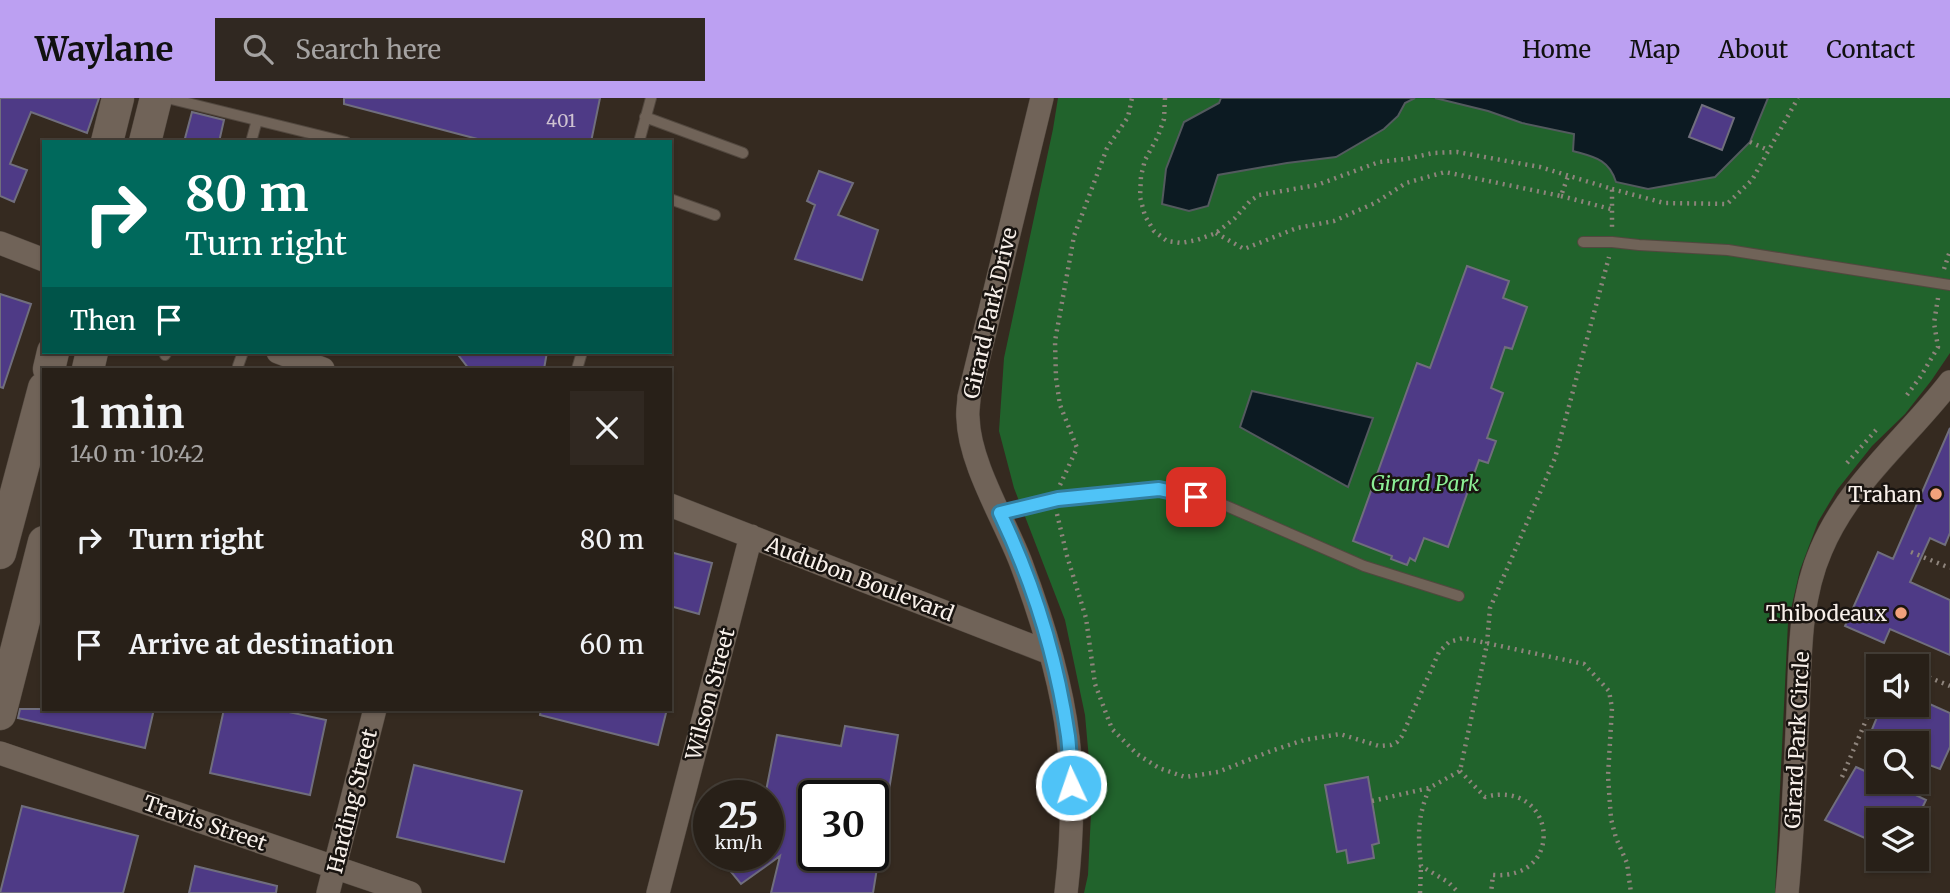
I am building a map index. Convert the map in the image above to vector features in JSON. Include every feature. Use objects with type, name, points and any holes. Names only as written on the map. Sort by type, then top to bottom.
[{"type":"street","points":[[108,140],[118,98]]},
{"type":"street","points":[[146,140],[156,98]]},
{"type":"street","name":"Girard Park Drive","points":[[1042,98],[969,397],[968,418],[970,437],[980,470],[1021,562],[1050,653],[1068,740],[1072,808],[1066,893]]},
{"type":"street","points":[[0,243],[42,259]]},
{"type":"street","points":[[288,354],[321,368]]},
{"type":"street","name":"Girard Park Circle","points":[[1788,893],[1800,656],[1805,610],[1816,563],[1821,548],[1841,513],[1864,481],[1950,382]]},
{"type":"street","points":[[0,553],[42,396]]},
{"type":"street","name":"Audubon Boulevard","points":[[672,506],[1050,653]]},
{"type":"street","name":"Wilson Street","points":[[658,893],[751,536]]},
{"type":"street","points":[[0,714],[42,550]]},
{"type":"street","name":"Harding Street","points":[[328,893],[374,711]]},
{"type":"street","name":"Travis Street","points":[[0,753],[410,893]]},
{"type":"lane","points":[[167,98],[336,140]]},
{"type":"lane","points":[[639,140],[651,98]]},
{"type":"lane","points":[[645,117],[743,153]]},
{"type":"lane","points":[[252,140],[257,120]]},
{"type":"lane","points":[[672,200],[715,215]]},
{"type":"lane","points":[[1583,242],[1728,250],[1950,285]]},
{"type":"lane","points":[[1000,513],[1058,499],[1159,489],[1215,501],[1364,566],[1459,596]]},
{"type":"path","points":[[1132,98],[1128,117],[1107,148],[1074,236],[1055,341],[1060,405],[1077,448],[1060,485],[1056,514],[1086,618],[1095,684],[1112,729],[1137,754],[1159,768],[1185,777],[1218,772],[1304,740],[1340,734],[1379,746],[1391,745],[1402,736],[1439,652],[1449,642],[1463,638],[1584,664],[1609,691],[1612,708],[1608,776],[1611,819],[1627,863],[1631,893]]},
{"type":"path","points":[[1165,98],[1164,119],[1140,176],[1140,197],[1145,216],[1154,231],[1167,241],[1181,243],[1216,233],[1259,195],[1318,185],[1379,162],[1457,152],[1540,167],[1664,203],[1727,204],[1752,180],[1798,98]]},
{"type":"path","points":[[1749,142],[1768,150]]},
{"type":"path","points":[[1216,233],[1244,248],[1297,228],[1334,221],[1375,203],[1406,183],[1445,172],[1611,209]]},
{"type":"path","points":[[1562,196],[1569,176]]},
{"type":"path","points":[[1372,801],[1429,788],[1460,771],[1487,645],[1494,594],[1555,457],[1609,262],[1612,242],[1612,189]]},
{"type":"path","points":[[1911,552],[1950,568]]},
{"type":"path","points":[[1929,678],[1950,687]]},
{"type":"path","points":[[1842,778],[1868,717]]},
{"type":"path","points":[[1460,771],[1485,797],[1507,794],[1529,803],[1542,822],[1545,834],[1540,855],[1519,873],[1493,875],[1491,893]]},
{"type":"path","points":[[1420,893],[1418,832],[1421,809],[1429,788]]},
{"type":"path","points":[[1421,866],[1448,882],[1460,893]]},
{"type":"green space","name":"Girard Park","points":[[1058,98],[1950,98],[1950,353],[1905,414],[1872,446],[1837,490],[1818,522],[1800,570],[1788,622],[1775,893],[1084,893],[1088,875],[1092,793],[1085,715],[1065,620],[1014,488],[999,431],[1004,358]]},
{"type":"water","points":[[1221,98],[1415,98],[1405,103],[1398,116],[1384,129],[1336,157],[1218,175],[1208,206],[1189,211],[1162,204],[1166,169],[1184,122],[1219,103]]},
{"type":"water","points":[[1435,98],[1768,98],[1750,142],[1715,177],[1648,189],[1616,182],[1605,164],[1594,157],[1573,151],[1574,134],[1522,123],[1488,111]]},
{"type":"water","points":[[1252,391],[1373,418],[1348,487],[1240,427]]},
{"type":"building","points":[[0,98],[99,98],[87,133],[31,112],[10,164],[27,170],[14,202],[0,196]]},
{"type":"building","points":[[344,98],[600,98],[591,140],[481,140],[344,104]]},
{"type":"building","points":[[1702,105],[1734,118],[1722,150],[1689,137]]},
{"type":"building","points":[[192,112],[224,120],[219,140],[185,140]]},
{"type":"building","points":[[819,171],[853,183],[838,215],[878,230],[862,280],[795,259],[815,205],[807,201]]},
{"type":"building","points":[[1467,266],[1509,281],[1503,298],[1527,307],[1512,349],[1505,347],[1491,388],[1503,393],[1487,438],[1496,441],[1488,463],[1479,460],[1448,547],[1424,538],[1415,561],[1410,558],[1407,565],[1391,559],[1392,556],[1353,541],[1417,363],[1430,368]]},
{"type":"building","points":[[0,294],[31,304],[3,388],[0,387]]},
{"type":"building","points":[[458,354],[547,354],[544,368],[468,368]]},
{"type":"building","name":"Thibodeaux","points":[[1950,428],[1950,533],[1945,545],[1930,538],[1910,582],[1950,600],[1950,655],[1890,629],[1884,643],[1845,626],[1878,552],[1893,559]]},
{"type":"building","points":[[672,553],[712,563],[699,614],[672,607]]},
{"type":"building","points":[[1929,704],[1950,713],[1950,747],[1940,769],[1929,765],[1929,731],[1871,731],[1877,717],[1929,717]]},
{"type":"building","points":[[20,709],[154,711],[145,748],[18,718]]},
{"type":"building","points":[[224,711],[284,711],[326,720],[310,795],[210,773]]},
{"type":"building","points":[[541,711],[666,711],[658,745],[540,715]]},
{"type":"building","points":[[845,726],[898,735],[889,790],[889,780],[798,780],[798,871],[877,871],[873,893],[771,893],[776,871],[784,871],[784,780],[768,780],[777,735],[841,746]]},
{"type":"building","points":[[414,765],[522,791],[504,862],[397,837]]},
{"type":"building","points":[[1856,767],[1866,772],[1866,794],[1914,794],[1926,800],[1922,808],[1866,808],[1866,839],[1825,820]]},
{"type":"building","points":[[1368,777],[1379,843],[1372,845],[1374,858],[1348,863],[1346,850],[1337,852],[1325,785]]},
{"type":"building","points":[[22,806],[138,836],[123,893],[0,893]]},
{"type":"building","points":[[195,866],[277,886],[276,893],[189,893]]},
{"type":"building","points":[[730,871],[759,871],[741,884]]},
{"type":"place","name":"Trahan","points":[[1936,494]]},
{"type":"place","name":"Thibodeaux","points":[[1901,613]]},
{"type":"route","points":[[1071,785],[1064,714],[1050,653],[1021,562],[1000,513],[1058,499],[1159,489],[1196,497]]}]
